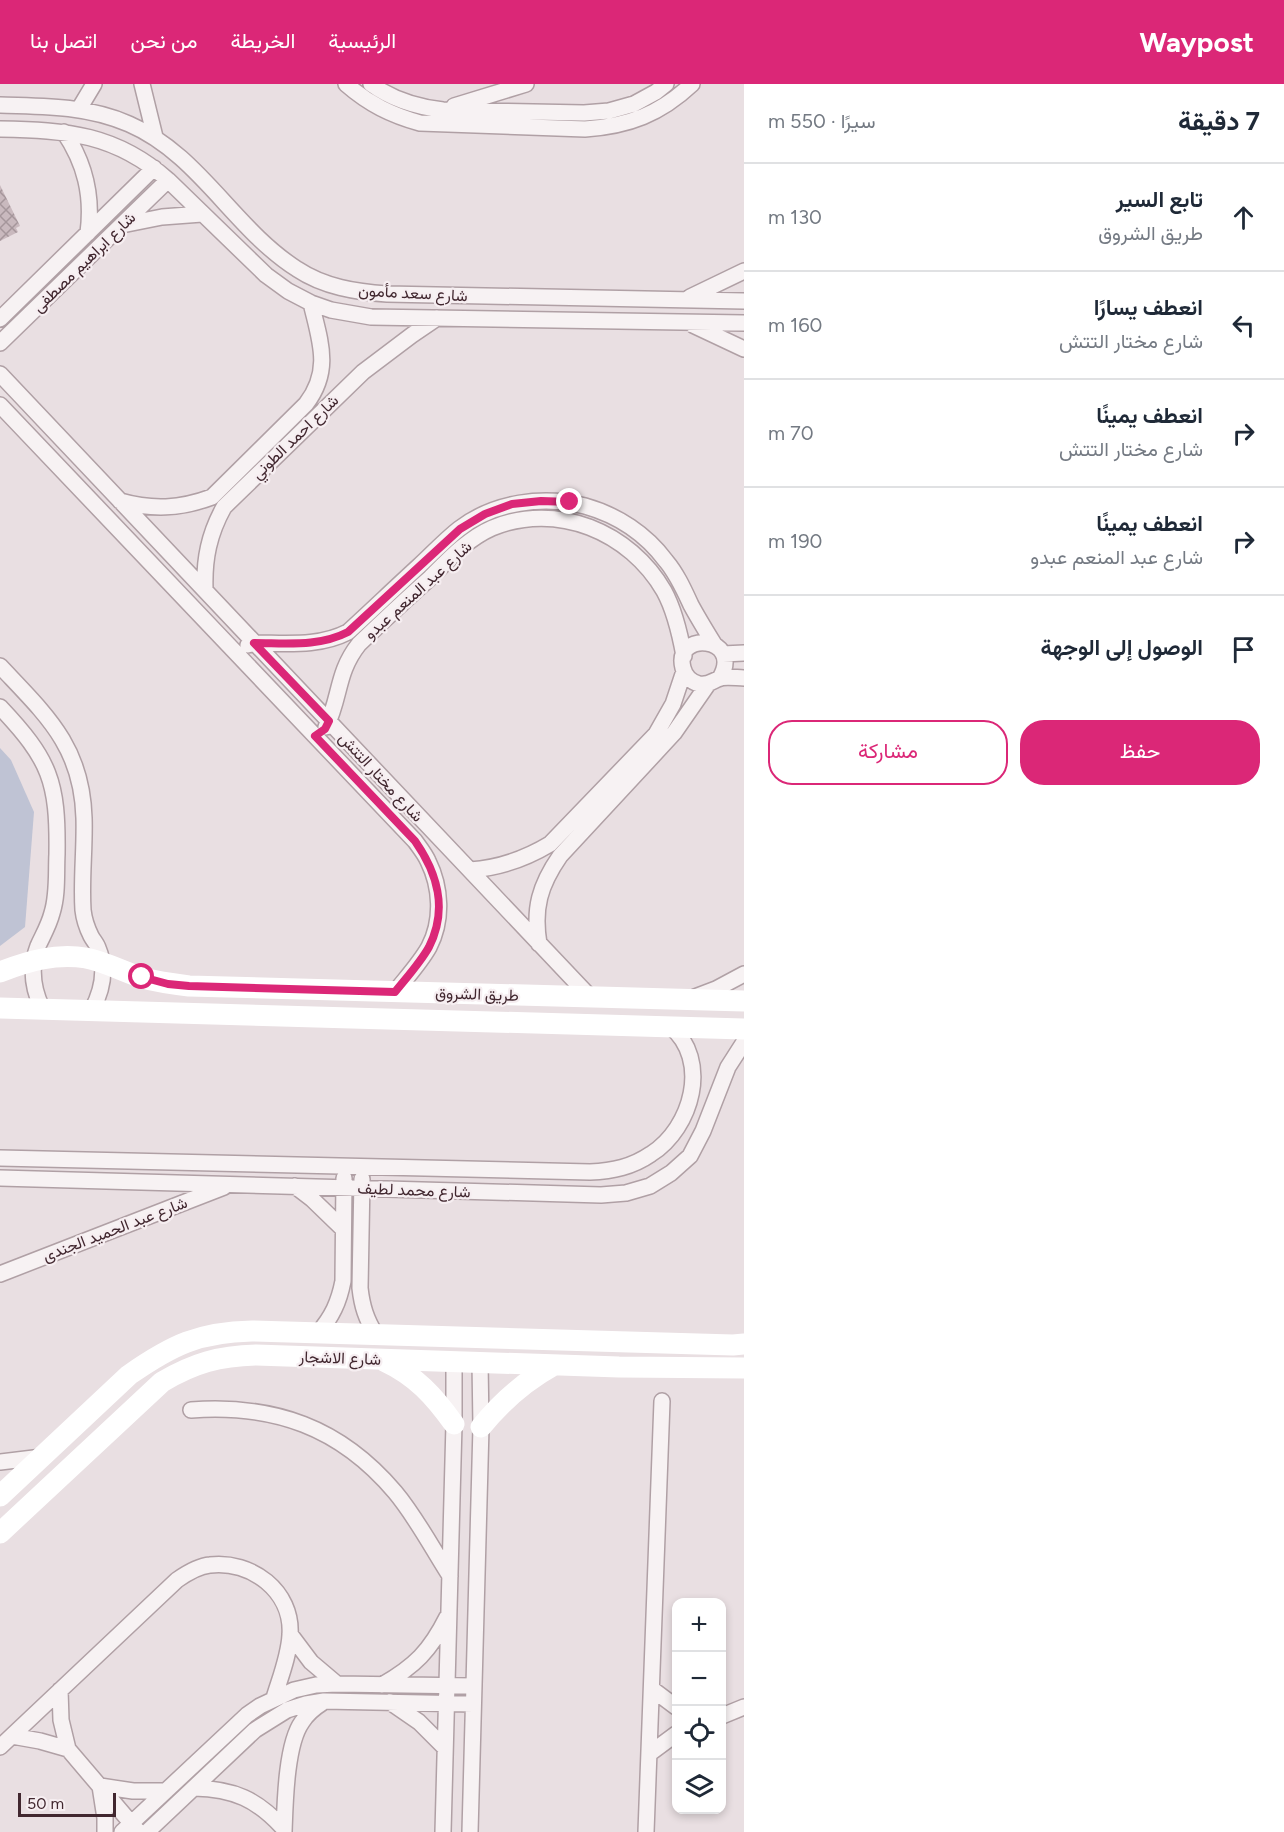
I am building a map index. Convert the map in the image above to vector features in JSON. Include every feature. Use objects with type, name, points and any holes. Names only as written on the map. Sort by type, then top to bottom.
[{"type":"street","points":[[79,108],[94,84]]},
{"type":"street","points":[[142,84],[155,137]]},
{"type":"street","points":[[346,84],[381,109],[400,118],[420,123],[442,117],[526,84]]},
{"type":"street","points":[[371,84],[406,103],[424,108],[442,117],[585,129],[604,128],[630,122],[654,112],[677,98],[692,84]]},
{"type":"street","points":[[442,117],[609,111],[634,104],[666,84]]},
{"type":"street","name":"شارع سعد مأمون","points":[[0,105],[79,108],[122,121],[155,137],[177,154],[273,252],[298,270],[326,284],[356,292],[744,301]]},
{"type":"street","name":"شارع سعد مأمون","points":[[0,129],[64,132],[112,144],[134,155],[168,180],[266,275],[288,291],[311,303],[351,315],[744,323]]},
{"type":"street","points":[[64,132],[79,156],[88,184],[90,208],[88,233]]},
{"type":"street","name":"شارع ابراهيم مصطفى","points":[[3,314],[154,168]]},
{"type":"street","points":[[180,192],[196,173]]},
{"type":"street","name":"شارع ابراهيم مصطفى","points":[[0,344],[168,180]]},
{"type":"street","points":[[122,225],[162,217],[202,214]]},
{"type":"street","points":[[683,300],[744,272]]},
{"type":"street","name":"شارع احمد الطوني","points":[[120,501],[138,506],[166,507],[195,503],[212,497],[291,418],[315,393],[323,366],[311,303]]},
{"type":"street","name":"شارع احمد الطوني","points":[[204,589],[209,538],[224,507],[363,372],[437,318]]},
{"type":"street","points":[[687,322],[744,349]]},
{"type":"street","name":"شارع مختار التتش","points":[[0,374],[590,997]]},
{"type":"street","name":"شارع مختار التتش","points":[[0,405],[405,830],[428,860],[436,880],[439,903],[437,925],[429,946],[395,992]]},
{"type":"street","points":[[291,418],[302,430]]},
{"type":"street","name":"شارع عبد المنعم عبدو","points":[[254,643],[321,642],[335,639],[348,632],[460,529],[485,514],[512,504],[541,501],[570,502],[598,510],[624,522],[648,540],[667,561],[702,626],[719,649]]},
{"type":"street","name":"شارع عبد المنعم عبدو","points":[[315,736],[325,729],[329,721],[344,667],[359,644],[464,545],[492,528],[516,521],[541,518],[582,524],[613,537],[633,552],[650,570],[667,599],[677,623],[684,663]]},
{"type":"street","points":[[152,565],[166,551]]},
{"type":"street","points":[[470,870],[503,865],[536,853],[550,844],[656,734],[673,704],[687,650],[699,642],[719,649],[744,653]]},
{"type":"street","points":[[239,656],[248,645],[254,643]]},
{"type":"street","points":[[539,944],[536,925],[537,907],[549,871],[560,856],[674,733],[724,670],[725,662],[719,649]]},
{"type":"street","points":[[684,663],[688,677],[700,684],[744,678]]},
{"type":"street","points":[[0,666],[51,720],[63,738],[79,777],[83,798],[83,911],[86,924],[98,947],[103,972],[100,992],[92,1010]]},
{"type":"street","points":[[0,707],[35,747],[51,780],[55,798],[56,893],[52,912],[34,960],[33,980],[42,1008]]},
{"type":"street","points":[[405,830],[420,818]]},
{"type":"street","name":"طريق الشروق","points":[[0,972],[34,960],[69,957],[86,958],[142,977],[168,984],[189,986],[744,1001]]},
{"type":"street","points":[[689,999],[716,989],[744,974]]},
{"type":"street","name":"طريق الشروق","points":[[0,1008],[744,1029]]},
{"type":"street","name":"شارع محمد لطيف","points":[[0,1158],[612,1171],[634,1164],[654,1153],[670,1137],[682,1118],[690,1097],[693,1076],[690,1055],[682,1038],[670,1026]]},
{"type":"street","name":"شارع محمد لطيف","points":[[0,1178],[626,1194],[650,1186],[671,1173],[690,1156],[703,1131],[728,1067],[744,1042]]},
{"type":"street","points":[[318,1333],[328,1322],[340,1295],[344,1166]]},
{"type":"street","points":[[362,1166],[360,1288],[367,1320],[376,1335]]},
{"type":"street","name":"شارع عبد الحميد الجندى","points":[[0,1274],[231,1185]]},
{"type":"street","points":[[295,1186],[343,1229]]},
{"type":"street","name":"شارع الاشجار","points":[[0,1496],[129,1375],[175,1346],[200,1337],[226,1332],[318,1333],[744,1344]]},
{"type":"street","points":[[619,1342],[619,1367]]},
{"type":"street","name":"شارع الاشجار","points":[[0,1533],[162,1382],[207,1361],[231,1356],[256,1355],[619,1367],[744,1368]]},
{"type":"street","points":[[381,1359],[404,1371],[423,1386],[440,1404],[454,1425]]},
{"type":"street","points":[[443,1832],[454,1362]]},
{"type":"street","points":[[470,1832],[481,1427],[480,1362]]},
{"type":"street","points":[[481,1427],[514,1390],[554,1365]]},
{"type":"street","points":[[101,1401],[120,1421]]},
{"type":"street","points":[[646,1832],[662,1401]]},
{"type":"street","points":[[191,1410],[220,1408],[278,1415],[305,1424],[331,1437],[377,1472],[396,1494],[450,1577]]},
{"type":"street","points":[[0,1462],[42,1457]]},
{"type":"street","points":[[0,1747],[177,1580],[191,1570],[208,1565],[226,1564],[243,1567],[272,1586],[282,1600],[288,1617],[290,1634],[274,1698]]},
{"type":"street","points":[[382,1684],[404,1672],[422,1656],[437,1636],[449,1614]]},
{"type":"street","points":[[290,1634],[311,1662],[337,1684]]},
{"type":"street","points":[[60,1690],[61,1720],[68,1749],[100,1786],[131,1829],[166,1791],[247,1715],[274,1698],[316,1685],[474,1686]]},
{"type":"street","points":[[652,1689],[675,1706]]},
{"type":"street","points":[[147,1832],[255,1730],[287,1710],[324,1701],[473,1704]]},
{"type":"street","points":[[284,1830],[290,1753],[294,1737],[301,1723],[311,1711],[324,1701]]},
{"type":"street","points":[[390,1702],[419,1722],[446,1748]]},
{"type":"street","points":[[726,1714],[744,1707]]},
{"type":"street","points":[[12,1736],[68,1749]]},
{"type":"street","points":[[649,1754],[672,1737]]},
{"type":"street","points":[[100,1786],[133,1791],[166,1791]]},
{"type":"street","points":[[100,1786],[105,1810],[105,1832]]},
{"type":"street","points":[[194,1788],[214,1788],[235,1793],[270,1814],[284,1830]]},
{"type":"shaded area","points":[[0,748],[11,760],[34,812],[25,927],[0,946]]},
{"type":"building","points":[[0,185],[20,226],[16,228],[18,232],[0,241]]},
{"type":"route","points":[[142,977],[168,984],[189,986],[395,992],[429,946],[437,925],[439,903],[436,880],[428,860],[415,841],[315,736],[325,729],[329,721],[254,643],[321,642],[335,639],[348,632],[460,529],[485,514],[512,504],[541,501],[570,502]]}]
